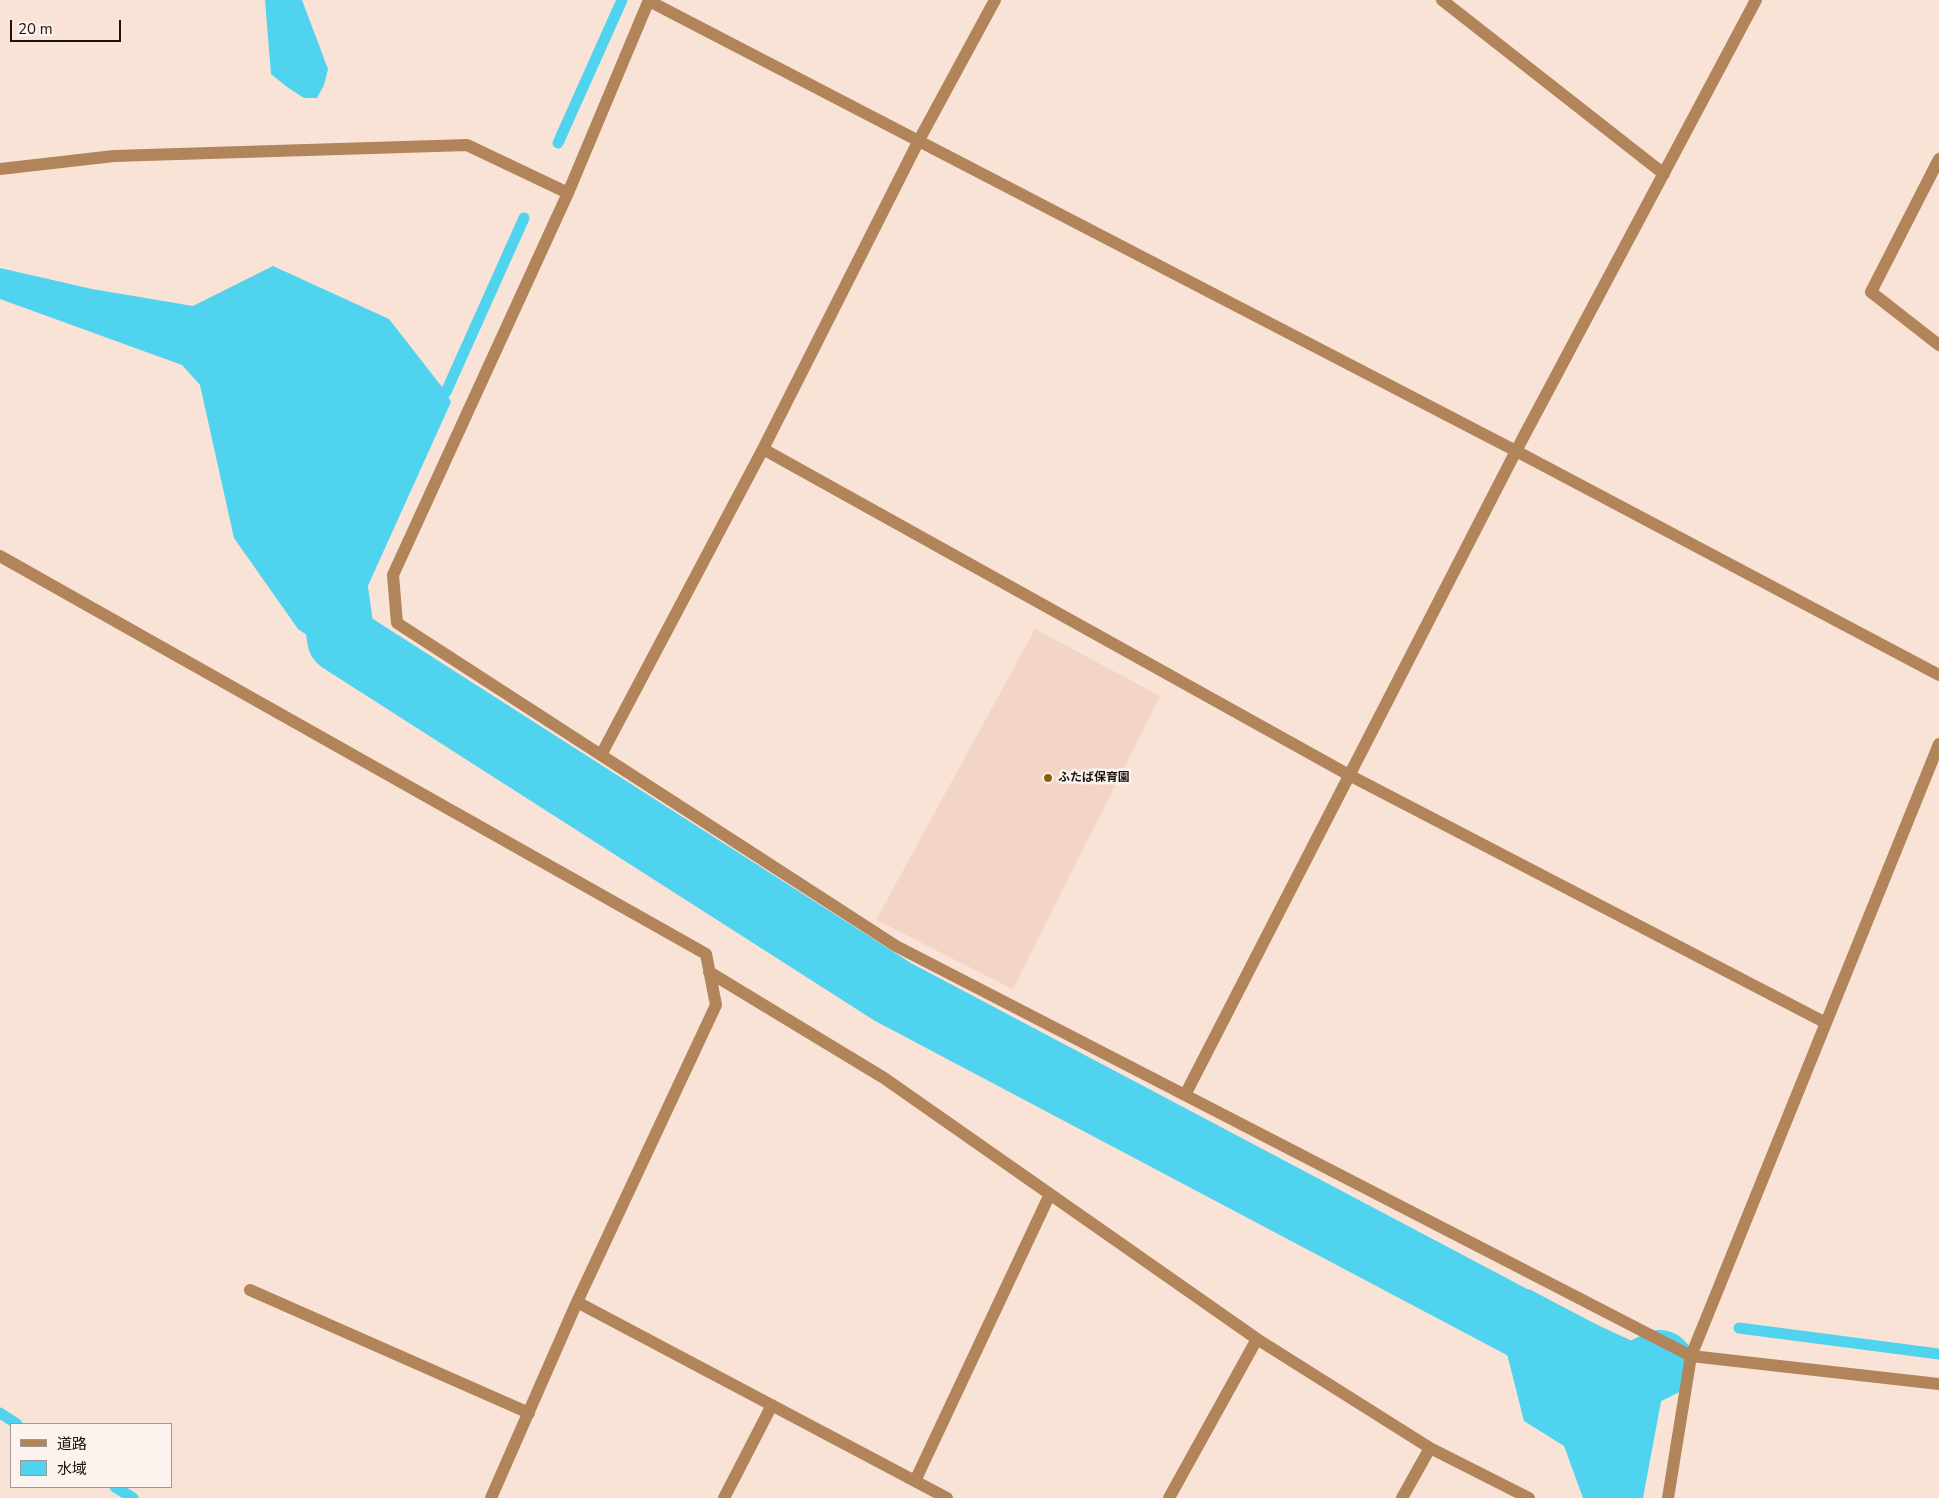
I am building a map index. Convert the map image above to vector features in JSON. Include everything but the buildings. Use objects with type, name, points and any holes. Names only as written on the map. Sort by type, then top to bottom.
[{"type":"street","points":[[1939,675],[649,0],[568,193],[393,575],[397,623],[896,946],[1691,1356],[1939,1384]]},
{"type":"street","points":[[601,756],[764,449],[918,142],[995,0]]},
{"type":"street","points":[[1442,0],[1664,174]]},
{"type":"street","points":[[1185,1095],[1516,452],[1756,0]]},
{"type":"street","points":[[0,169],[114,156],[467,145],[568,193]]},
{"type":"street","points":[[1939,159],[1871,292],[1939,345]]},
{"type":"street","points":[[764,449],[1349,774],[1826,1023]]},
{"type":"street","points":[[0,556],[706,954],[716,1004],[577,1302],[492,1498]]},
{"type":"street","points":[[1668,1498],[1691,1356],[1939,744]]},
{"type":"street","points":[[709,972],[884,1078],[1257,1339],[1430,1448],[1529,1498]]},
{"type":"street","points":[[915,1481],[1050,1194]]},
{"type":"street","points":[[250,1290],[528,1413]]},
{"type":"street","points":[[577,1302],[947,1498]]},
{"type":"street","points":[[1169,1498],[1257,1339]]},
{"type":"street","points":[[724,1498],[772,1406]]},
{"type":"street","points":[[1402,1498],[1430,1448]]},
{"type":"shaded area","points":[[1035,629],[1160,696],[1013,989],[876,920]]},
{"type":"water","points":[[265,0],[302,0],[328,69],[324,85],[317,98],[304,98],[271,74]]},
{"type":"water","points":[[273,266],[389,319],[446,392],[451,402],[352,621],[332,652],[298,629],[234,538],[200,385],[182,365],[0,299],[0,268],[92,289],[193,306]]},
{"type":"water","points":[[1529,1289],[1647,1351],[1666,1375],[1643,1498],[1583,1498],[1564,1446],[1524,1421],[1505,1346],[1513,1320]]},
{"type":"waterway","points":[[558,143],[622,0]]},
{"type":"waterway","points":[[432,396],[446,392],[524,218]]},
{"type":"waterway","points":[[328,546],[341,639],[893,992],[1568,1349],[1631,1378],[1660,1364]]},
{"type":"waterway","points":[[1739,1328],[1939,1354]]},
{"type":"waterway","points":[[0,1413],[15,1423]]},
{"type":"waterway","points":[[117,1488],[133,1498]]},
{"type":"place","name":"ふたば保育園","points":[[1048,778]]}]
